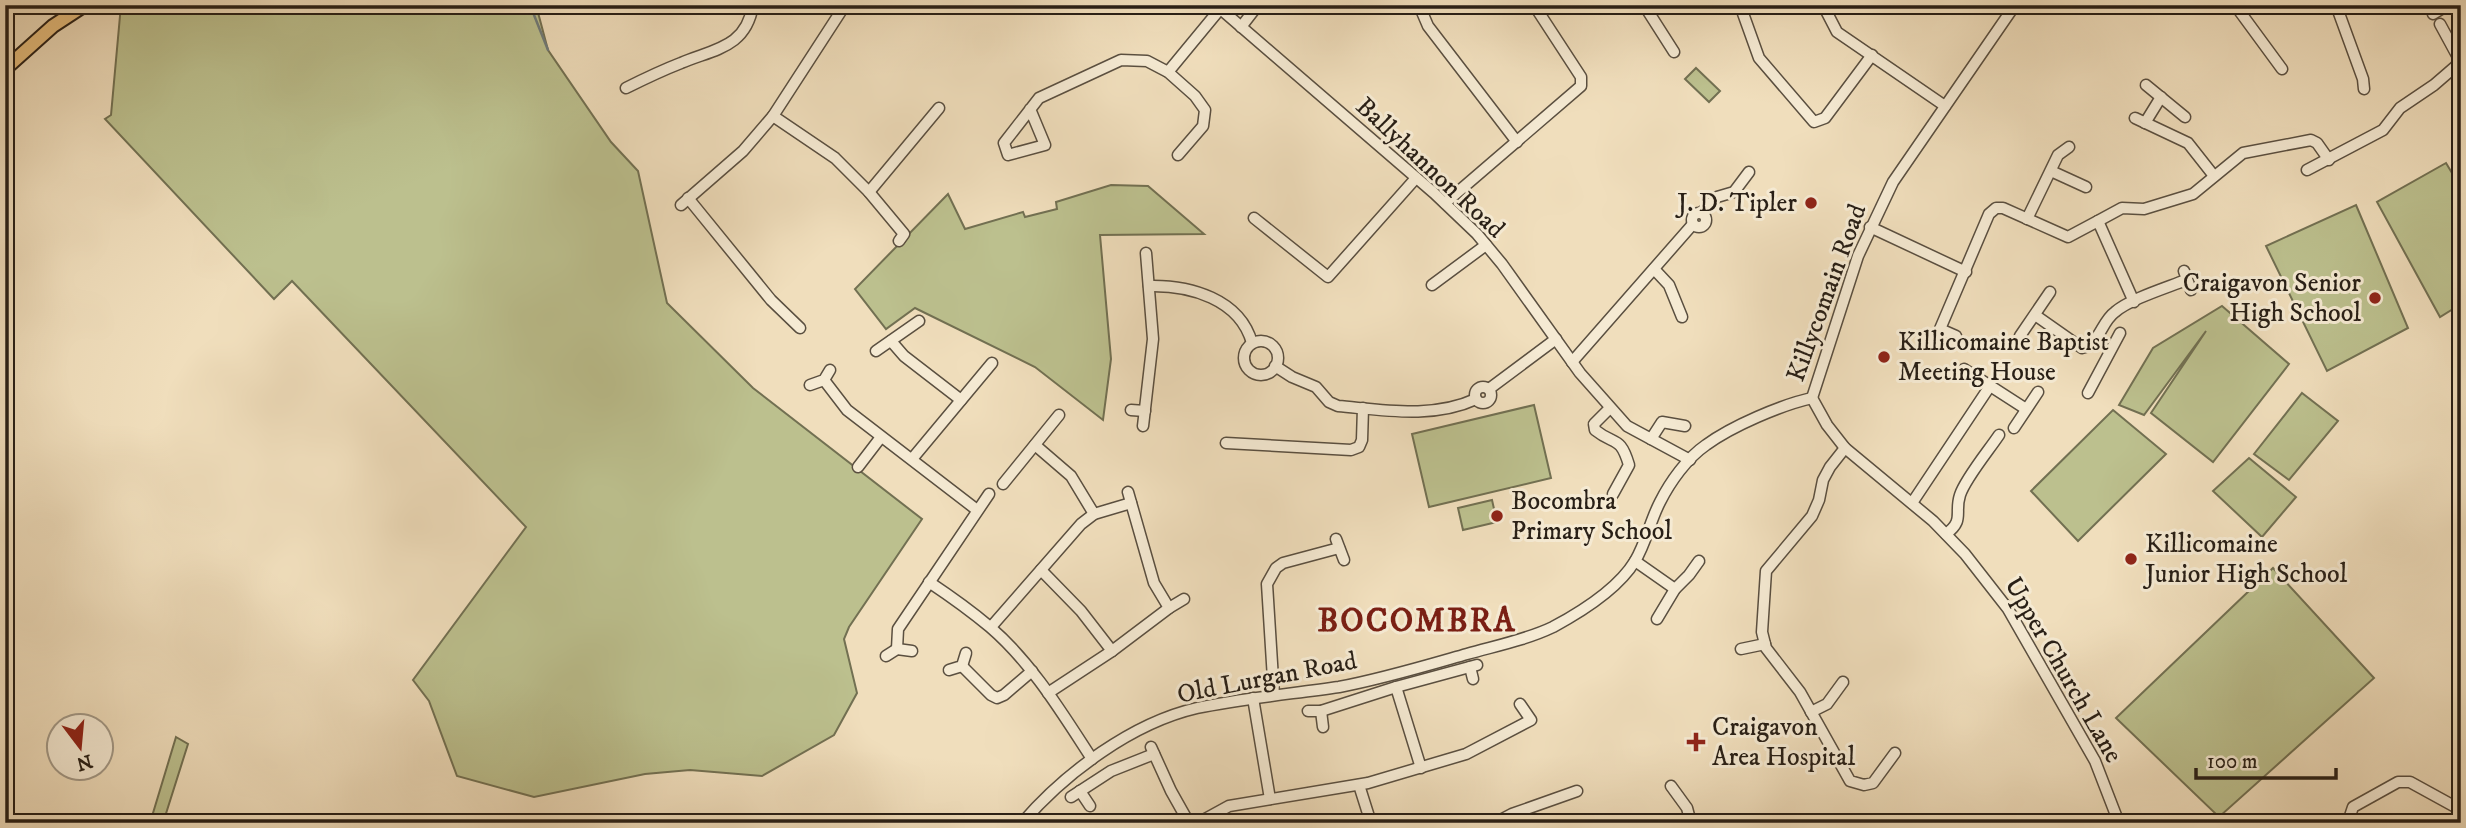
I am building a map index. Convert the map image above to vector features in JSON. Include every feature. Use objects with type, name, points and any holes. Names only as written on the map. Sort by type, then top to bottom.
[{"type":"main road","points":[[5,69],[53,26],[85,5]]},
{"type":"street","points":[[626,88],[683,62],[717,52],[742,35],[753,5]]},
{"type":"street","points":[[785,330],[796,325],[685,201],[743,151],[773,117],[845,5]]},
{"type":"street","points":[[1241,27],[1258,5]]},
{"type":"street","points":[[1419,5],[1428,26],[1517,142]]},
{"type":"street","points":[[1445,203],[1581,86],[1581,77],[1534,5]]},
{"type":"street","points":[[1644,5],[1674,52]]},
{"type":"street","points":[[1740,5],[1759,58],[1814,122],[1825,118],[1872,55]]},
{"type":"street","points":[[1824,5],[1837,32],[1945,106]]},
{"type":"street","name":"Killycomain Road","points":[[1617,581],[1635,561],[1660,502],[1689,460],[1705,445],[1736,428],[1793,402],[1812,398],[1870,226],[1893,182],[2015,5]]},
{"type":"street","points":[[2235,5],[2282,69]]},
{"type":"street","points":[[2336,5],[2363,79],[2364,89]]},
{"type":"street","points":[[1168,72],[1218,7]]},
{"type":"street","name":"Ballyhannon Road","points":[[1218,7],[1445,203],[1486,244],[1572,362],[1627,426],[1689,460]]},
{"type":"street","points":[[2306,170],[2383,130],[2400,108],[2434,85],[2456,65],[2460,57],[2440,24]]},
{"type":"street","points":[[1030,109],[1045,145],[1008,155],[1004,143],[1030,109],[1039,98],[1121,60],[1147,61],[1168,72],[1195,96],[1205,110],[1203,126],[1178,155]]},
{"type":"street","points":[[2146,85],[2185,117]]},
{"type":"street","points":[[2145,123],[2161,97]]},
{"type":"street","points":[[869,192],[939,108]]},
{"type":"street","points":[[773,117],[835,158],[905,234],[899,241]]},
{"type":"street","points":[[2135,118],[2188,144],[2214,176]]},
{"type":"street","points":[[1956,336],[1940,329],[1989,214],[1996,208],[2003,208],[2068,237],[2117,210],[2144,209],[2197,191],[2243,153],[2306,141],[2317,143],[2329,160]]},
{"type":"street","points":[[2027,219],[2058,155],[2069,147]]},
{"type":"street","points":[[2051,171],[2086,187]]},
{"type":"street","points":[[1572,362],[1693,224],[1700,227],[1705,223],[1705,216],[1701,213],[1717,197],[1734,192],[1749,172]]},
{"type":"street","points":[[1254,218],[1328,276],[1416,178]]},
{"type":"street","points":[[2098,221],[2134,302]]},
{"type":"street","points":[[1870,226],[1966,272]]},
{"type":"street","points":[[1432,285],[1486,244]]},
{"type":"street","points":[[1143,426],[1153,339],[1146,253]]},
{"type":"street","points":[[1654,269],[1669,285],[1682,317]]},
{"type":"street","points":[[2035,315],[2082,348],[2089,347],[2116,310],[2185,275],[2191,290]]},
{"type":"street","points":[[1149,286],[1183,287],[1208,294],[1225,306],[1249,330],[1252,343]]},
{"type":"street","points":[[2020,336],[2050,292]]},
{"type":"street","points":[[876,351],[919,321]]},
{"type":"street","points":[[2088,393],[2120,333]]},
{"type":"street","points":[[1276,366],[1292,377],[1316,387],[1329,402],[1338,406],[1416,412],[1457,408],[1476,399],[1483,403],[1488,401],[1491,394],[1489,389],[1556,339]]},
{"type":"street","points":[[2096,339],[2112,348]]},
{"type":"street","points":[[891,341],[904,356],[961,400]]},
{"type":"street","points":[[1263,341],[1273,346],[1278,356],[1276,366],[1267,374],[1256,374],[1247,368],[1244,362],[1245,351],[1252,343],[1263,341]]},
{"type":"street","points":[[912,459],[992,363]]},
{"type":"street","points":[[1964,369],[2025,410]]},
{"type":"street","points":[[810,385],[824,380],[830,370]]},
{"type":"street","points":[[824,380],[840,404],[977,510]]},
{"type":"street","points":[[1912,503],[1990,386]]},
{"type":"street","points":[[2014,428],[2038,392]]},
{"type":"street","name":"Upper Church Lane","points":[[1812,398],[1827,425],[1845,448],[1946,534],[1993,589],[2031,648],[2095,761],[2119,823]]},
{"type":"street","points":[[1226,443],[1351,450],[1359,447],[1362,440],[1363,408]]},
{"type":"street","points":[[1610,408],[1594,424],[1595,430],[1602,436],[1615,440],[1625,450],[1629,466],[1614,494]]},
{"type":"street","points":[[1132,410],[1145,411]]},
{"type":"street","points":[[1003,484],[1059,415]]},
{"type":"street","points":[[1651,439],[1662,422],[1685,426]]},
{"type":"street","points":[[1946,534],[1959,519],[1960,494],[1982,465],[1999,435]]},
{"type":"street","points":[[858,467],[881,437]]},
{"type":"street","points":[[1035,445],[1071,476],[1094,514]]},
{"type":"street","points":[[1845,448],[1826,473],[1812,516],[1766,570],[1762,632],[1766,648],[1800,692],[1850,781],[1864,785],[1873,783],[1895,753]]},
{"type":"street","points":[[897,649],[898,629],[989,494]]},
{"type":"street","points":[[991,627],[1081,524],[1094,514],[1129,497],[1154,583],[1169,608]]},
{"type":"street","points":[[1274,695],[1266,593],[1270,576],[1276,568],[1289,560],[1338,543],[1344,560]]},
{"type":"street","points":[[1635,561],[1675,589]]},
{"type":"street","points":[[1657,619],[1675,589],[1699,561]]},
{"type":"street","points":[[1041,570],[1081,611],[1112,651]]},
{"type":"street","name":"Old Lurgan Road","points":[[1023,823],[1055,788],[1092,759],[1120,741],[1162,721],[1194,709],[1340,686],[1536,634],[1568,618],[1617,581]]},
{"type":"street","points":[[929,582],[991,627],[1032,671],[1092,759]]},
{"type":"street","points":[[1048,693],[1184,599]]},
{"type":"street","points":[[1741,649],[1765,643]]},
{"type":"street","points":[[886,656],[897,649],[912,651]]},
{"type":"street","points":[[962,666],[966,653]]},
{"type":"street","points":[[962,666],[997,698],[1032,671]]},
{"type":"street","points":[[949,670],[962,666]]},
{"type":"street","points":[[1308,711],[1321,711],[1473,666],[1473,679]]},
{"type":"street","points":[[1811,712],[1828,704],[1843,682]]},
{"type":"street","points":[[1396,687],[1421,768]]},
{"type":"street","points":[[1253,698],[1270,799]]},
{"type":"street","points":[[1198,823],[1229,806],[1359,785],[1466,754],[1535,717],[1520,704]]},
{"type":"street","points":[[1321,711],[1323,727]]},
{"type":"street","points":[[1090,806],[1075,794],[1111,771],[1152,750],[1189,823]]},
{"type":"street","points":[[2352,823],[2350,818],[2353,807],[2398,782],[2410,782],[2461,810]]},
{"type":"street","points":[[1359,785],[1371,823]]},
{"type":"street","points":[[1671,786],[1687,808],[1691,823]]},
{"type":"street","points":[[1495,823],[1512,814],[1577,791]]},
{"type":"green space","points":[[121,5],[536,5],[548,50],[611,142],[638,171],[667,303],[753,388],[922,519],[849,627],[844,639],[857,693],[834,735],[762,776],[690,770],[645,774],[534,797],[457,776],[429,701],[413,680],[526,527],[292,281],[274,299],[105,119],[111,115]]},
{"type":"green space","points":[[1696,68],[1720,91],[1709,102],[1685,79]]},
{"type":"green space","points":[[2446,163],[2461,188],[2461,304],[2440,317],[2377,202]]},
{"type":"green space","points":[[1111,185],[1148,186],[1204,234],[1100,235],[1111,359],[1103,420],[1035,367],[915,308],[886,329],[855,289],[948,194],[965,229],[1023,212],[1025,217],[1057,209],[1056,202]]},
{"type":"green space","points":[[2356,205],[2408,328],[2327,371],[2266,246]]},
{"type":"green space","points":[[2222,306],[2289,364],[2213,462],[2151,413],[2206,331],[2144,415],[2119,405],[2153,348]]},
{"type":"green space","points":[[2302,393],[2338,421],[2289,480],[2254,454]]},
{"type":"green space","points":[[1534,405],[1551,478],[1429,507],[1412,434]]},
{"type":"green space","points":[[2113,410],[2166,454],[2078,541],[2031,491]]},
{"type":"green space","points":[[2249,458],[2296,497],[2262,537],[2213,491]]},
{"type":"green space","points":[[1492,500],[1497,522],[1463,530],[1458,508]]},
{"type":"green space","points":[[2273,568],[2374,678],[2219,817],[2116,718]]},
{"type":"green space","points":[[176,737],[188,744],[163,823],[150,823]]},
{"type":"waterway","points":[[530,5],[548,50]]},
{"type":"place","name":"J. D. Tipler","points":[[1811,203]]},
{"type":"place","name":"Craigavon Senior High School","points":[[2375,298]]},
{"type":"place","name":"Killicomaine Baptist Meeting House","points":[[1884,357]]},
{"type":"place","name":"Bocombra Primary School","points":[[1497,516]]},
{"type":"place","name":"Killicomaine Junior High School","points":[[2131,559]]},
{"type":"place","name":"Craigavon Area Hospital","points":[[1696,742]]},
{"type":"district","name":"BOCOMBRA","points":[[1417,621]]}]
